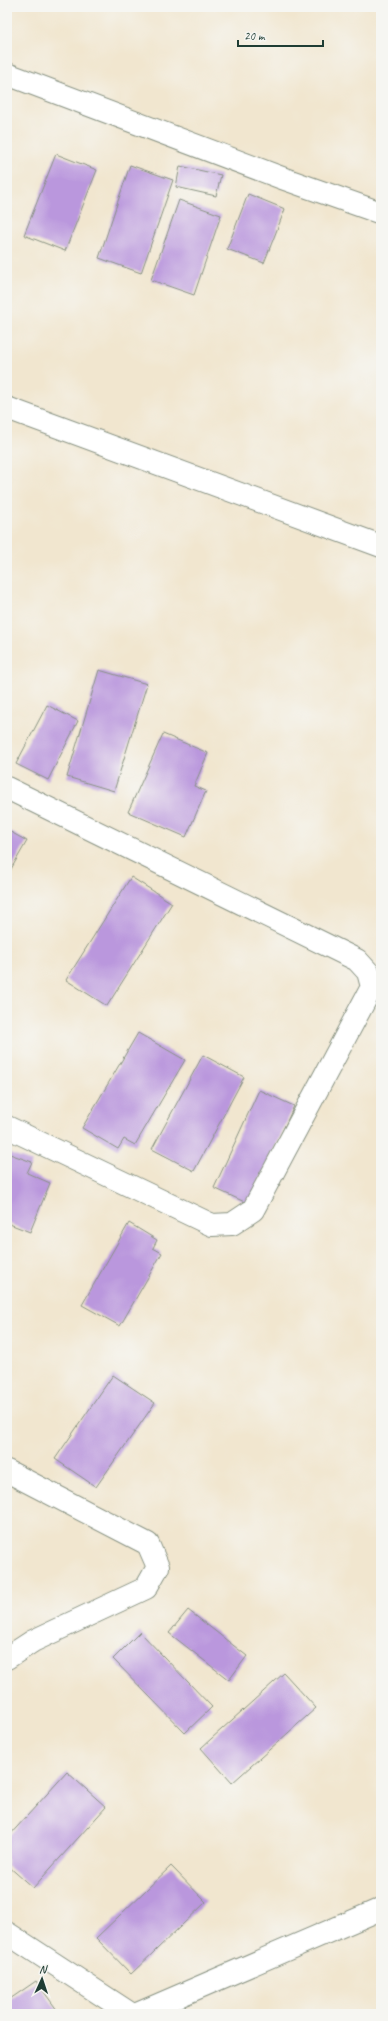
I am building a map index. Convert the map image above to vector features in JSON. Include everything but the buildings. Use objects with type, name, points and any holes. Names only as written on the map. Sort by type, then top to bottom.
[{"type":"street","points":[[7,74],[274,176],[381,213]]},
{"type":"street","points":[[7,408],[381,546]]},
{"type":"street","points":[[7,788],[357,960],[368,972],[372,987],[253,1210],[232,1224],[212,1225],[7,1127]]},
{"type":"street","points":[[7,1470],[148,1544],[158,1567],[146,1588],[33,1641],[7,1658]]},
{"type":"street","points":[[137,2014],[381,1909]]},
{"type":"street","points":[[7,1933],[131,2014]]}]
